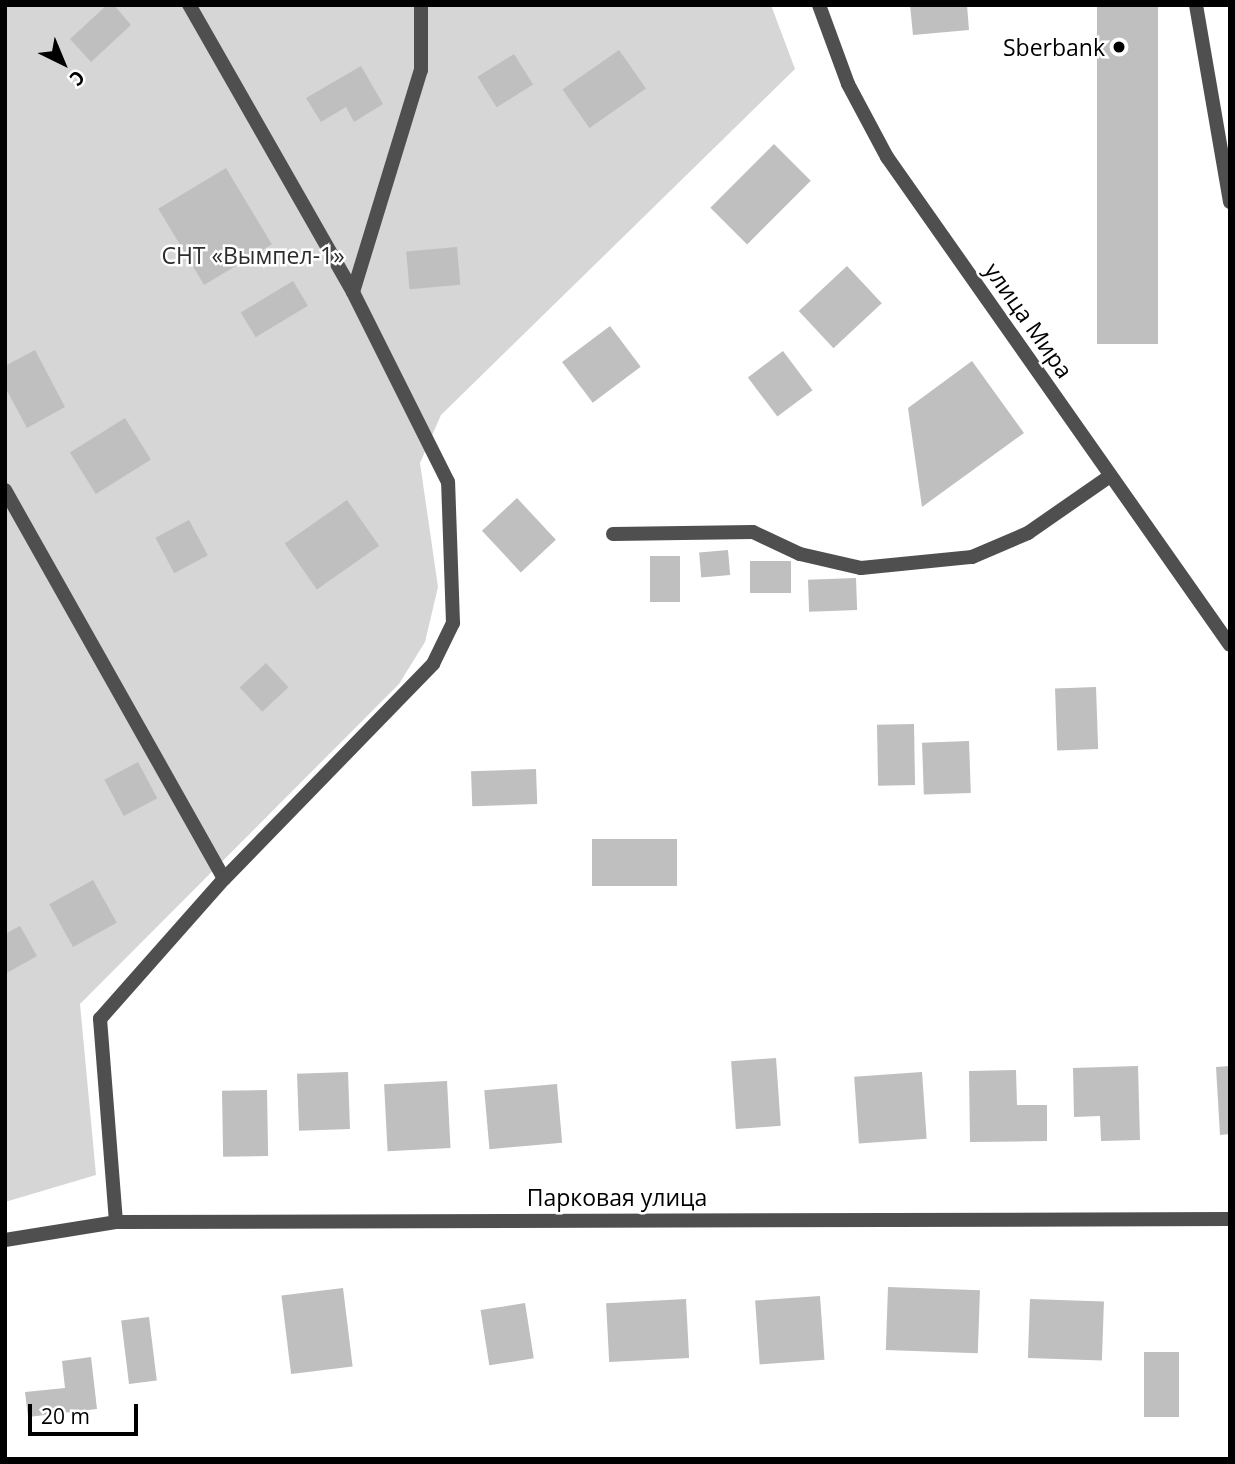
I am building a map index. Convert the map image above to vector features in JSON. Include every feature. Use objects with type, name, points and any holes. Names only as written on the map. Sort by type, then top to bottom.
[{"type":"street","points":[[116,1222],[100,1019],[224,879],[433,664],[453,623],[448,482],[353,292],[189,5]]},
{"type":"street","points":[[353,292],[421,70],[421,5]]},
{"type":"street","name":"улица Мира","points":[[819,5],[848,84],[887,157],[1230,645]]},
{"type":"street","points":[[1196,5],[1230,202]]},
{"type":"street","points":[[613,534],[753,532],[800,554],[861,568],[972,557],[1028,533],[1110,476]]},
{"type":"street","points":[[5,490],[224,879]]},
{"type":"street","name":"Парковая улица","points":[[5,1240],[116,1222],[1230,1219]]},
{"type":"green space","name":"СНТ «Вымпел-1»","points":[[5,5],[771,5],[795,69],[441,415],[420,463],[438,587],[425,642],[399,684],[80,1004],[96,1175],[5,1202]]},
{"type":"building","points":[[107,5],[114,5],[131,25],[91,62],[70,39]]},
{"type":"building","points":[[910,5],[967,5],[969,30],[913,35]]},
{"type":"building","points":[[1097,5],[1158,5],[1158,344],[1097,344]]},
{"type":"building","points":[[619,50],[646,89],[589,128],[562,90]]},
{"type":"building","points":[[514,54],[533,85],[497,107],[478,77]]},
{"type":"building","points":[[361,66],[383,104],[354,122],[346,107],[321,122],[306,98]]},
{"type":"building","points":[[774,144],[811,181],[747,244],[710,208]]},
{"type":"building","points":[[226,168],[272,244],[204,285],[158,209]]},
{"type":"building","points":[[457,247],[460,285],[410,289],[406,251]]},
{"type":"building","points":[[847,266],[882,303],[834,348],[799,311]]},
{"type":"building","points":[[293,281],[308,306],[256,337],[241,312]]},
{"type":"building","points":[[610,326],[641,367],[593,403],[562,362]]},
{"type":"building","points":[[35,350],[65,407],[27,428],[5,387],[5,366]]},
{"type":"building","points":[[783,351],[812,390],[777,417],[748,377]]},
{"type":"building","points":[[972,361],[1024,433],[922,507],[908,408]]},
{"type":"building","points":[[125,418],[151,460],[96,494],[70,452]]},
{"type":"building","points":[[517,498],[556,540],[521,572],[482,531]]},
{"type":"building","points":[[347,500],[379,546],[317,589],[285,544]]},
{"type":"building","points":[[189,520],[208,555],[174,573],[155,538]]},
{"type":"building","points":[[728,550],[730,575],[701,577],[699,553]]},
{"type":"building","points":[[650,556],[680,556],[680,602],[650,602]]},
{"type":"building","points":[[750,561],[791,561],[791,593],[750,593]]},
{"type":"building","points":[[856,578],[857,610],[809,612],[808,580]]},
{"type":"building","points":[[266,663],[289,687],[262,712],[240,688]]},
{"type":"building","points":[[1096,687],[1098,749],[1057,750],[1055,688]]},
{"type":"building","points":[[914,724],[915,785],[878,786],[877,725]]},
{"type":"building","points":[[969,741],[971,793],[924,795],[922,743]]},
{"type":"building","points":[[138,762],[157,798],[124,816],[104,780]]},
{"type":"building","points":[[536,769],[537,804],[472,806],[471,771]]},
{"type":"building","points":[[592,839],[677,839],[677,886],[592,886]]},
{"type":"building","points":[[93,880],[117,923],[73,947],[49,904]]},
{"type":"building","points":[[20,926],[37,956],[5,974],[5,934]]},
{"type":"building","points":[[776,1058],[781,1126],[736,1129],[731,1061]]},
{"type":"building","points":[[1138,1066],[1140,1140],[1101,1141],[1100,1116],[1074,1117],[1073,1068]]},
{"type":"building","points":[[1230,1066],[1230,1134],[1220,1135],[1216,1067]]},
{"type":"building","points":[[1016,1070],[1017,1105],[1047,1105],[1047,1141],[970,1142],[969,1071]]},
{"type":"building","points":[[348,1072],[350,1129],[299,1131],[297,1074]]},
{"type":"building","points":[[922,1072],[927,1139],[859,1144],[854,1077]]},
{"type":"building","points":[[447,1081],[451,1148],[388,1151],[384,1084]]},
{"type":"building","points":[[557,1084],[562,1143],[489,1149],[484,1090]]},
{"type":"building","points":[[267,1090],[268,1156],[223,1157],[222,1091]]},
{"type":"building","points":[[888,1287],[980,1290],[978,1353],[886,1350]]},
{"type":"building","points":[[343,1288],[353,1366],[291,1374],[281,1296]]},
{"type":"building","points":[[820,1296],[824,1360],[760,1364],[755,1301]]},
{"type":"building","points":[[686,1299],[689,1358],[609,1362],[606,1303]]},
{"type":"building","points":[[1030,1299],[1104,1302],[1102,1361],[1028,1358]]},
{"type":"building","points":[[525,1303],[534,1358],[489,1365],[481,1310]]},
{"type":"building","points":[[149,1317],[157,1381],[129,1384],[121,1320]]},
{"type":"building","points":[[1144,1352],[1179,1352],[1179,1417],[1144,1417]]},
{"type":"building","points":[[91,1357],[97,1409],[28,1417],[25,1392],[65,1388],[62,1361]]},
{"type":"place","name":"Sberbank","points":[[1119,47]]}]
